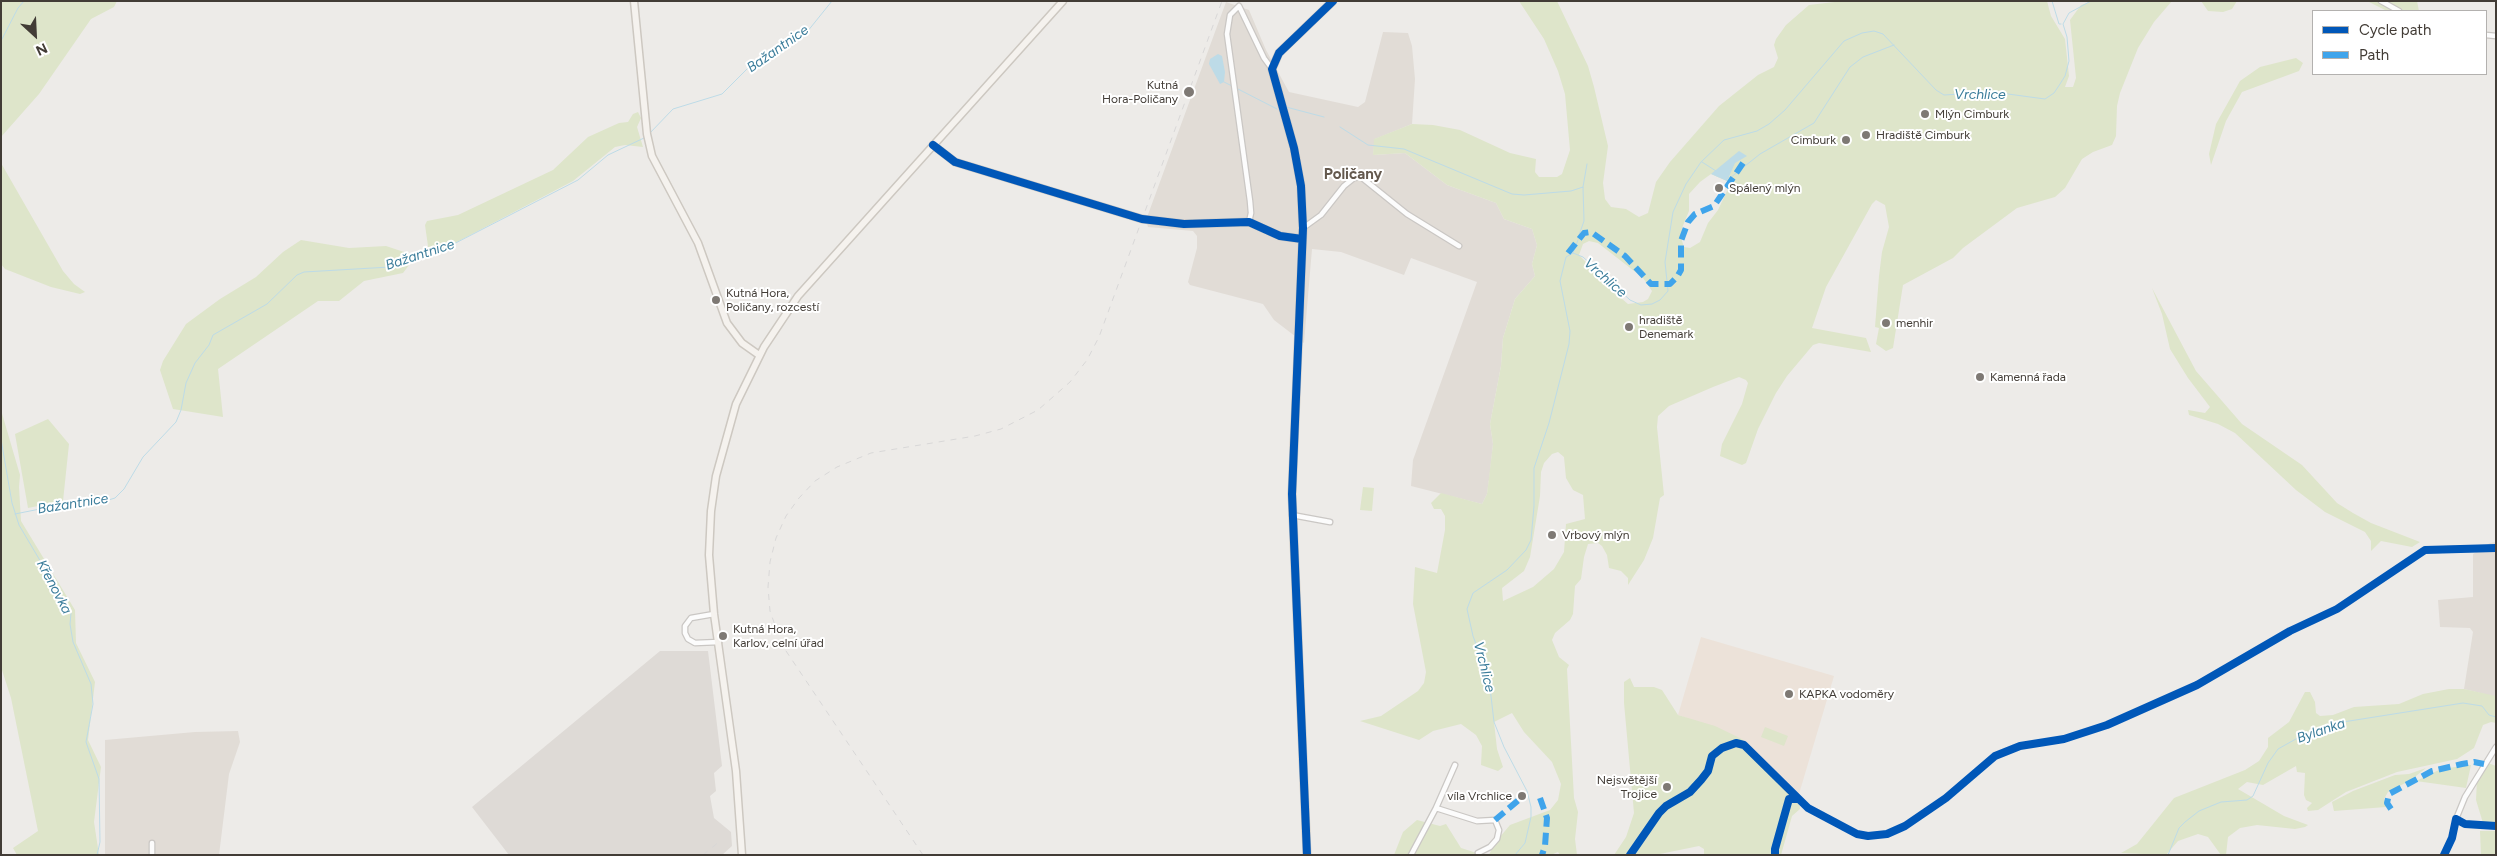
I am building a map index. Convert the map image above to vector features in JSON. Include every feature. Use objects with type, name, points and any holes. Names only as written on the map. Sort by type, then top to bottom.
[{"type":"street","points":[[634,1],[647,134],[652,156],[698,243],[727,323],[742,343],[760,355]]},
{"type":"street","points":[[742,855],[734,752],[714,614],[710,545],[716,476],[736,404],[760,355],[780,321],[811,281],[1063,1]]},
{"type":"street","points":[[1272,69],[1279,54],[1333,1]]},
{"type":"street","points":[[2381,1],[2397,10]]},
{"type":"street","points":[[1249,222],[1251,214],[1250,201],[1227,34],[1230,15],[1238,4],[1264,58],[1272,69],[1295,154],[1301,186],[1303,228],[1292,515],[1307,855]]},
{"type":"street","points":[[933,146],[955,162],[1142,219],[1184,224],[1249,222],[1280,236],[1302,239]]},
{"type":"street","points":[[1303,228],[1321,215],[1344,186],[1354,178],[1360,178],[1407,214],[1459,246]]},
{"type":"street","points":[[1292,515],[1330,522]]},
{"type":"street","points":[[2426,550],[2496,548]]},
{"type":"street","points":[[714,614],[691,618],[685,626],[685,633],[692,643],[719,642]]},
{"type":"street","points":[[2496,747],[2465,797],[2456,819],[2465,824],[2496,826]]},
{"type":"street","points":[[1411,855],[1436,808],[1455,765]]},
{"type":"street","points":[[1436,808],[1477,820],[1495,820],[1499,830],[1497,838],[1490,847],[1478,853]]},
{"type":"street","points":[[152,843],[152,855]]},
{"type":"shaded area","points":[[1226,2],[1249,10],[1266,50],[1289,92],[1358,107],[1365,102],[1383,32],[1408,33],[1412,46],[1415,79],[1412,124],[1375,139],[1373,155],[1405,153],[1447,185],[1496,203],[1504,219],[1532,229],[1537,245],[1532,264],[1535,276],[1515,299],[1503,338],[1501,366],[1490,424],[1493,444],[1490,472],[1487,494],[1482,504],[1411,486],[1413,460],[1477,282],[1411,258],[1404,275],[1341,252],[1312,249],[1304,343],[1274,320],[1263,304],[1190,285],[1188,282],[1197,248],[1197,236],[1193,231],[1148,227],[1146,220]]},
{"type":"shaded area","points":[[2496,542],[2496,697],[2464,689],[2473,632],[2470,628],[2440,627],[2438,600],[2473,597],[2473,554],[2490,543]]},
{"type":"shaded area","points":[[1701,637],[1834,676],[1799,794],[1742,739],[1678,715]]},
{"type":"shaded area","points":[[660,651],[708,651],[722,766],[714,773],[716,791],[710,796],[714,818],[731,832],[732,846],[722,855],[509,855],[472,807]]},
{"type":"shaded area","points":[[238,731],[240,742],[229,774],[219,855],[105,855],[105,740],[195,732]]},
{"type":"green space","points":[[1,1],[117,1],[114,7],[91,19],[39,94],[1,137]]},
{"type":"green space","points":[[1519,1],[1557,1],[1588,66],[1594,87],[1608,146],[1603,183],[1605,199],[1611,207],[1626,209],[1639,217],[1648,213],[1656,182],[1670,162],[1719,106],[1758,75],[1774,67],[1778,58],[1774,45],[1776,39],[1786,25],[1809,5],[1843,1],[2047,1],[2051,16],[2065,39],[2069,76],[2065,87],[2073,87],[2076,78],[2070,20],[2081,5],[2092,1],[2172,1],[2154,22],[2138,48],[2120,93],[2117,106],[2116,136],[2112,145],[2093,152],[2082,159],[2065,188],[2055,197],[2017,208],[1963,248],[1953,258],[1903,285],[1893,348],[1886,351],[1876,344],[1879,328],[1875,327],[1879,276],[1882,252],[1889,227],[1885,205],[1876,200],[1826,287],[1812,328],[1866,338],[1871,352],[1819,343],[1813,345],[1787,376],[1776,393],[1758,429],[1746,463],[1742,465],[1720,456],[1722,444],[1742,404],[1748,383],[1746,380],[1739,377],[1713,387],[1669,406],[1658,416],[1657,427],[1664,495],[1660,498],[1653,538],[1644,560],[1628,585],[1628,578],[1621,571],[1609,568],[1607,555],[1602,546],[1598,543],[1588,544],[1581,579],[1575,586],[1573,614],[1570,620],[1555,633],[1552,640],[1559,657],[1569,665],[1567,669],[1574,798],[1578,812],[1575,839],[1577,855],[1560,855],[1558,852],[1551,855],[1489,855],[1494,844],[1510,825],[1550,810],[1558,800],[1561,784],[1552,762],[1524,732],[1512,713],[1494,722],[1497,749],[1503,767],[1498,771],[1481,765],[1482,746],[1476,735],[1461,724],[1433,731],[1419,740],[1360,721],[1381,716],[1418,691],[1424,683],[1426,672],[1413,604],[1415,567],[1437,573],[1445,530],[1445,516],[1441,509],[1434,509],[1431,503],[1441,493],[1482,504],[1487,494],[1493,444],[1490,424],[1501,366],[1503,338],[1515,299],[1535,276],[1532,264],[1537,245],[1532,229],[1504,219],[1496,203],[1447,185],[1405,153],[1373,155],[1374,139],[1412,124],[1433,125],[1460,130],[1510,153],[1536,159],[1535,172],[1539,177],[1557,177],[1562,174],[1570,150],[1565,94],[1558,71],[1544,39]],"holes":[[[1711,174],[1729,182],[1727,191],[1718,210],[1708,223],[1700,242],[1690,248],[1684,247],[1681,238],[1682,228],[1689,211],[1689,194]],[[1589,241],[1598,243],[1643,278],[1652,291],[1648,299],[1643,302],[1628,304],[1579,255],[1583,244]],[[1558,452],[1564,457],[1566,478],[1573,490],[1583,495],[1585,519],[1566,524],[1564,552],[1554,569],[1533,587],[1503,601],[1502,588],[1524,571],[1530,557],[1540,496],[1541,472],[1544,463],[1552,454]]]},
{"type":"green space","points":[[2201,1],[2237,1],[2232,9],[2223,12],[2208,11]]},
{"type":"green space","points":[[2367,1],[2417,1],[2419,10],[2385,10]]},
{"type":"green space","points":[[2296,58],[2303,63],[2299,71],[2242,92],[2226,121],[2211,165],[2209,154],[2216,124],[2240,81],[2260,67]]},
{"type":"green space","points":[[638,112],[641,118],[637,127],[643,147],[625,145],[615,147],[573,181],[436,253],[429,253],[425,225],[427,221],[458,215],[553,170],[588,137],[619,123],[628,122],[633,114]]},
{"type":"green space","points":[[1,163],[63,271],[74,284],[85,292],[80,294],[51,287],[5,269],[1,264]]},
{"type":"green space","points":[[301,240],[349,248],[386,246],[416,256],[403,273],[364,281],[339,301],[318,301],[218,369],[223,417],[173,409],[160,370],[163,361],[186,324],[220,299],[256,277],[283,252]]},
{"type":"green space","points":[[2152,288],[2196,371],[2242,424],[2302,465],[2337,503],[2371,523],[2420,542],[2412,547],[2381,541],[2371,551],[2371,541],[2365,532],[2325,512],[2296,490],[2235,433],[2218,424],[2189,415],[2188,410],[2205,413],[2210,407],[2188,378],[2170,349],[2162,314]]},
{"type":"green space","points":[[1,410],[20,475],[21,521],[75,610],[76,643],[95,682],[88,740],[101,767],[94,822],[99,855],[17,855],[13,848],[38,831],[11,698],[1,667]]},
{"type":"green space","points":[[48,419],[69,444],[63,501],[28,508],[15,434]]},
{"type":"green space","points":[[1363,487],[1374,488],[1372,511],[1360,510]]},
{"type":"green space","points":[[1630,678],[1634,687],[1654,687],[1662,690],[1678,715],[1715,726],[1742,739],[1799,794],[1800,809],[1792,816],[1781,855],[1704,855],[1704,849],[1699,846],[1655,855],[1614,855],[1626,837],[1634,813],[1624,703],[1624,682]]},
{"type":"green space","points":[[2449,689],[2464,689],[2496,696],[2496,723],[2491,722],[2483,725],[2474,748],[2457,759],[2397,772],[2346,792],[2318,810],[2308,811],[2307,808],[2312,803],[2306,800],[2304,795],[2305,773],[2297,772],[2296,766],[2263,785],[2247,782],[2238,789],[2284,816],[2308,825],[2305,827],[2295,829],[2257,825],[2240,828],[2228,837],[2226,855],[2221,855],[2208,837],[2198,834],[2178,841],[2166,855],[2121,853],[2137,844],[2174,798],[2245,770],[2259,761],[2268,747],[2268,738],[2289,722],[2305,692],[2310,692],[2315,702],[2316,713],[2320,716],[2333,715],[2354,707],[2399,704],[2423,694]]},
{"type":"green space","points":[[1765,727],[1788,736],[1784,746],[1761,737]]},
{"type":"green space","points":[[2488,763],[2496,766],[2496,824],[2483,823],[2476,800],[2477,780]]},
{"type":"green space","points":[[2471,765],[2466,788],[2416,781],[2441,769]]},
{"type":"green space","points":[[2426,768],[2411,780],[2388,792],[2384,799],[2386,807],[2334,811],[2332,802],[2353,791],[2395,775],[2409,774]]},
{"type":"green space","points":[[1417,820],[1440,826],[1446,824],[1461,848],[1483,855],[1394,855],[1403,832]]},
{"type":"green space","points":[[2480,831],[2496,831],[2496,855],[2481,855]]},
{"type":"water","points":[[1218,54],[1222,56],[1225,72],[1224,82],[1220,84],[1209,64],[1210,59]]},
{"type":"water","points":[[1739,151],[1747,156],[1735,163],[1727,181],[1711,174]]},
{"type":"waterway","name":"Křenovka","points":[[1,41],[18,8],[24,1]]},
{"type":"waterway","name":"Bažantnice","points":[[649,134],[673,109],[722,94],[749,67],[791,44],[807,32],[832,1]]},
{"type":"waterway","points":[[2052,1],[2059,24],[2061,24]]},
{"type":"waterway","name":"Vrchlice","points":[[1515,855],[1525,843],[1531,817],[1531,807],[1527,791],[1504,747],[1494,722],[1489,679],[1473,636],[1467,609],[1473,593],[1507,570],[1526,550],[1531,540],[1534,506],[1534,468],[1549,423],[1569,344],[1570,331],[1560,281],[1566,257],[1573,253],[1583,257],[1630,300],[1641,305],[1652,304],[1660,300],[1668,291],[1665,262],[1673,212],[1686,184],[1701,162],[1724,140],[1757,131],[1769,124],[1785,110],[1844,41],[1862,33],[1874,31],[1883,34],[1936,90],[1944,95],[1993,92],[2045,99],[2054,93],[2060,84],[2065,76],[2069,61],[2067,37],[2063,24],[2069,13],[2091,1]]},
{"type":"waterway","points":[[1728,177],[1730,178],[1760,154],[1814,123],[1850,67],[1863,57],[1894,45]]},
{"type":"waterway","points":[[1224,82],[1232,86]]},
{"type":"waterway","points":[[1236,88],[1277,109]]},
{"type":"waterway","points":[[1286,107],[1324,117]]},
{"type":"waterway","points":[[1340,127],[1368,145],[1404,149],[1512,194],[1524,195],[1571,191],[1583,187],[1584,221],[1578,238]]},
{"type":"waterway","name":"Bažantnice","points":[[15,514],[60,505],[102,502],[115,498],[124,489],[143,457],[176,422],[181,410],[186,383],[195,363],[209,345],[213,335],[267,304],[297,275],[304,272],[390,267],[442,250],[578,180],[608,155],[644,138]]},
{"type":"waterway","points":[[1702,162],[1716,171]]},
{"type":"waterway","points":[[1583,187],[1587,164]]},
{"type":"waterway","points":[[1573,253],[1578,240]]},
{"type":"waterway","name":"Křenovka","points":[[1,439],[12,503],[19,525],[71,613],[70,624],[73,642],[91,684],[93,704],[86,742],[99,779],[100,842],[97,855]]},
{"type":"waterway","name":"Bylanka","points":[[2168,855],[2179,828],[2185,822],[2199,811],[2221,802],[2247,800],[2253,796],[2268,763],[2278,749],[2303,735],[2343,722],[2463,703],[2482,706],[2489,715],[2496,717]]},
{"type":"railway","points":[[923,855],[782,645],[770,611],[768,587],[770,562],[776,538],[786,516],[799,498],[815,481],[837,467],[871,453],[975,436],[1001,429],[1038,410],[1070,382],[1087,360],[1099,337],[1222,1]]},
{"type":"railway","points":[[703,855],[720,841]]},
{"type":"marked path","points":[[1568,253],[1584,233],[1591,232],[1625,256],[1651,284],[1670,284],[1681,270],[1681,241],[1688,222],[1695,214],[1714,206],[1743,163]]},
{"type":"marked path","points":[[2391,809],[2387,803],[2389,794],[2432,771],[2474,762],[2484,764]]},
{"type":"marked path","points":[[1495,820],[1521,798]]},
{"type":"marked path","points":[[1540,798],[1547,818],[1545,846],[1542,855]]},
{"type":"cycle path","points":[[1307,855],[1292,494],[1303,228],[1301,186],[1294,148],[1272,69],[1279,53],[1333,1]]},
{"type":"cycle path","points":[[933,145],[955,162],[1142,219],[1184,224],[1249,222],[1280,236],[1302,239]]},
{"type":"cycle path","points":[[1630,855],[1659,813],[1666,806],[1690,792],[1701,780],[1708,771],[1712,756],[1722,748],[1736,743],[1744,745],[1808,808],[1857,834],[1868,836],[1887,834],[1905,826],[1946,798],[1995,756],[2020,746],[2064,739],[2107,725],[2197,685],[2290,631],[2337,609],[2425,550],[2496,548]]},
{"type":"cycle path","points":[[1775,855],[1789,799],[1798,799]]},
{"type":"cycle path","points":[[2444,855],[2452,838],[2456,819],[2465,824],[2496,826]]},
{"type":"place","name":"Kutná Hora-Poličany","points":[[1189,92]]},
{"type":"place","name":"Mlýn Cimburk","points":[[1925,114]]},
{"type":"place","name":"Hradiště Cimburk","points":[[1866,135]]},
{"type":"place","name":"Cimburk","points":[[1846,140]]},
{"type":"place","name":"Spálený mlýn","points":[[1719,188]]},
{"type":"place","name":"Kutná Hora, Poličany, rozcestí","points":[[716,300]]},
{"type":"place","name":"menhir","points":[[1886,323]]},
{"type":"place","name":"hradiště Denemark","points":[[1629,327]]},
{"type":"place","name":"Kamenná řada","points":[[1980,377]]},
{"type":"place","name":"Vrbový mlýn","points":[[1552,535]]},
{"type":"place","name":"Kutná Hora, Karlov, celní úřad","points":[[723,636]]},
{"type":"place","name":"KAPKA vodoměry","points":[[1789,694]]},
{"type":"place","name":"Nejsvětější Trojice","points":[[1667,787]]},
{"type":"place","name":"víla Vrchlice","points":[[1522,796]]},
{"type":"district","name":"Poličany","points":[[1353,175]]}]
